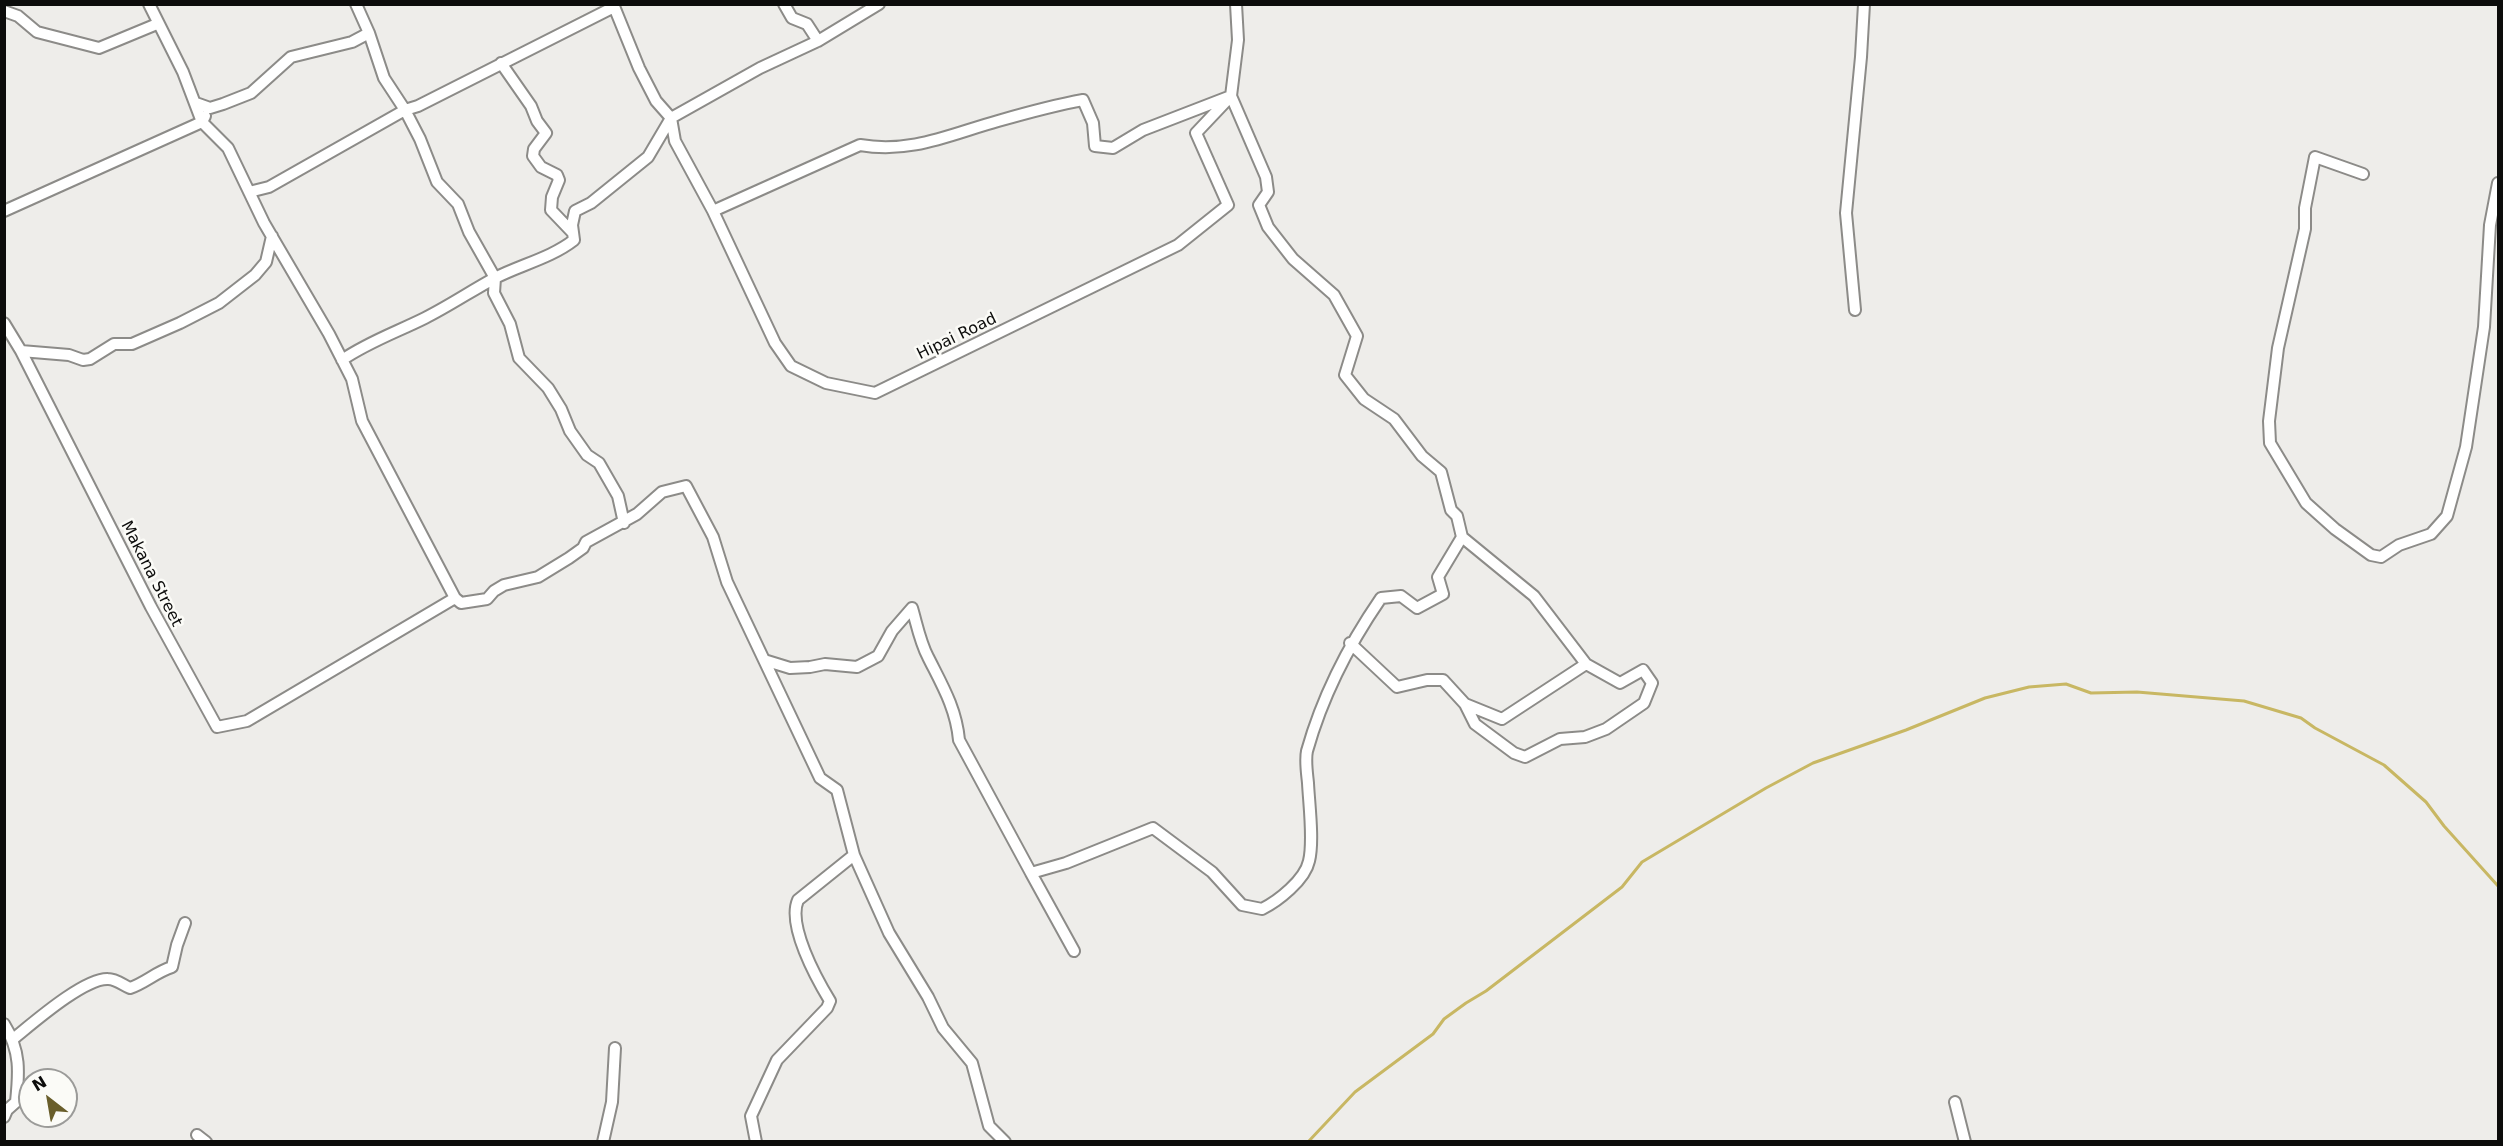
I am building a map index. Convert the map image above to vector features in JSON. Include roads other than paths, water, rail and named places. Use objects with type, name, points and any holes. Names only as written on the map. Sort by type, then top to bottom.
[{"type":"street","points":[[148,4],[183,72],[202,122],[228,148],[272,236],[342,360],[352,380],[362,421],[455,598],[461,603],[487,599],[504,585],[538,577],[583,548],[586,542],[624,523],[662,492],[686,486],[713,537],[727,582],[820,778],[837,790],[854,855],[889,933],[928,996],[943,1028],[972,1063],[989,1126],[1005,1142]]},
{"type":"street","points":[[356,4],[369,33],[384,78],[405,110],[437,182],[458,204],[469,231],[495,278],[494,293],[510,324],[519,358],[548,388],[561,409],[570,431],[587,455],[599,463],[618,496],[624,523]]},
{"type":"street","points":[[784,4],[792,18],[807,24],[818,41]]},
{"type":"street","points":[[342,360],[365,344],[382,339],[395,330],[425,318],[495,278],[570,244],[574,240],[575,211],[591,203],[648,157],[671,118],[760,68],[818,41],[879,4]]},
{"type":"street","points":[[1236,4],[1238,40],[1231,96],[1266,177],[1268,192],[1260,205],[1268,227],[1293,259],[1334,295],[1356,336],[1345,375],[1364,399],[1394,420],[1422,456],[1441,472],[1462,537],[1534,596],[1586,664],[1620,683],[1643,670],[1652,683],[1644,703],[1606,729],[1585,737],[1560,739],[1525,757],[1514,753],[1475,724],[1465,704],[1443,680],[1427,680],[1397,687],[1350,643]]},
{"type":"street","points":[[1855,310],[1846,213],[1864,4]]},
{"type":"street","points":[[249,192],[268,188],[405,110],[418,106],[614,6]]},
{"type":"street","name":"Hipai Road","points":[[614,6],[639,68],[656,100],[671,118],[675,141],[713,211],[775,343],[791,366],[826,383],[875,393],[1178,245],[1228,205],[1196,133],[1231,96]]},
{"type":"street","points":[[4,11],[18,16],[37,32],[99,48],[157,24]]},
{"type":"street","points":[[196,103],[210,108],[251,93],[291,57],[352,42],[369,33]]},
{"type":"street","points":[[501,63],[531,106],[546,133],[534,149],[533,156],[541,167],[557,175],[559,180],[552,197],[551,210],[573,233]]},
{"type":"street","points":[[713,211],[860,145],[882,149],[921,145],[998,121],[1083,100],[1093,123],[1095,146],[1113,148],[1143,130],[1231,96]]},
{"type":"street","points":[[4,211],[202,122],[210,108]]},
{"type":"street","points":[[2363,174],[2314,158],[2305,208],[2305,229],[2278,348],[2269,421],[2270,443],[2306,503],[2335,529],[2371,555],[2381,557],[2399,545],[2431,534],[2447,516],[2466,447],[2484,327],[2490,225],[2499,183]]},
{"type":"street","points":[[21,351],[90,359],[114,344],[132,344],[180,323],[219,303],[255,275],[266,262],[272,236]]},
{"type":"street","name":"Makana Street","points":[[4,323],[21,351],[151,607],[217,727],[247,721],[455,598]]},
{"type":"street","points":[[1031,873],[1066,863],[1153,828],[1212,872],[1242,905],[1262,909],[1277,901],[1291,888],[1309,862],[1311,826],[1306,753],[1330,684],[1350,643],[1381,597],[1401,596],[1417,608],[1443,594],[1438,577],[1462,537]]},
{"type":"street","points":[[764,660],[790,668],[810,668],[825,664],[857,667],[878,656],[892,631],[912,608],[922,643],[950,699],[957,721],[958,740],[1074,951]]},
{"type":"street","points":[[1465,704],[1502,719],[1586,664]]},
{"type":"street","points":[[756,1142],[751,1116],[777,1060],[827,1008],[830,1001],[816,978],[801,940],[794,910],[798,900],[854,855]]},
{"type":"street","points":[[13,1039],[66,996],[88,985],[112,979],[130,988],[139,985],[156,972],[172,967],[185,923]]},
{"type":"street","points":[[4,1024],[13,1039],[19,1064],[16,1102],[4,1117]]},
{"type":"street","points":[[603,1142],[612,1102],[615,1048]]},
{"type":"street","points":[[1955,1102],[1965,1142]]},
{"type":"street","points":[[197,1135],[206,1142]]},
{"type":"waterway","points":[[1308,1142],[1355,1092],[1433,1034],[1444,1019],[1486,991],[1622,887],[1642,862],[1766,788],[1813,763],[1906,730],[1985,698],[2029,687],[2066,684],[2091,693],[2137,692],[2244,701],[2301,718],[2315,728],[2384,765],[2426,802],[2444,826],[2498,886]]}]
